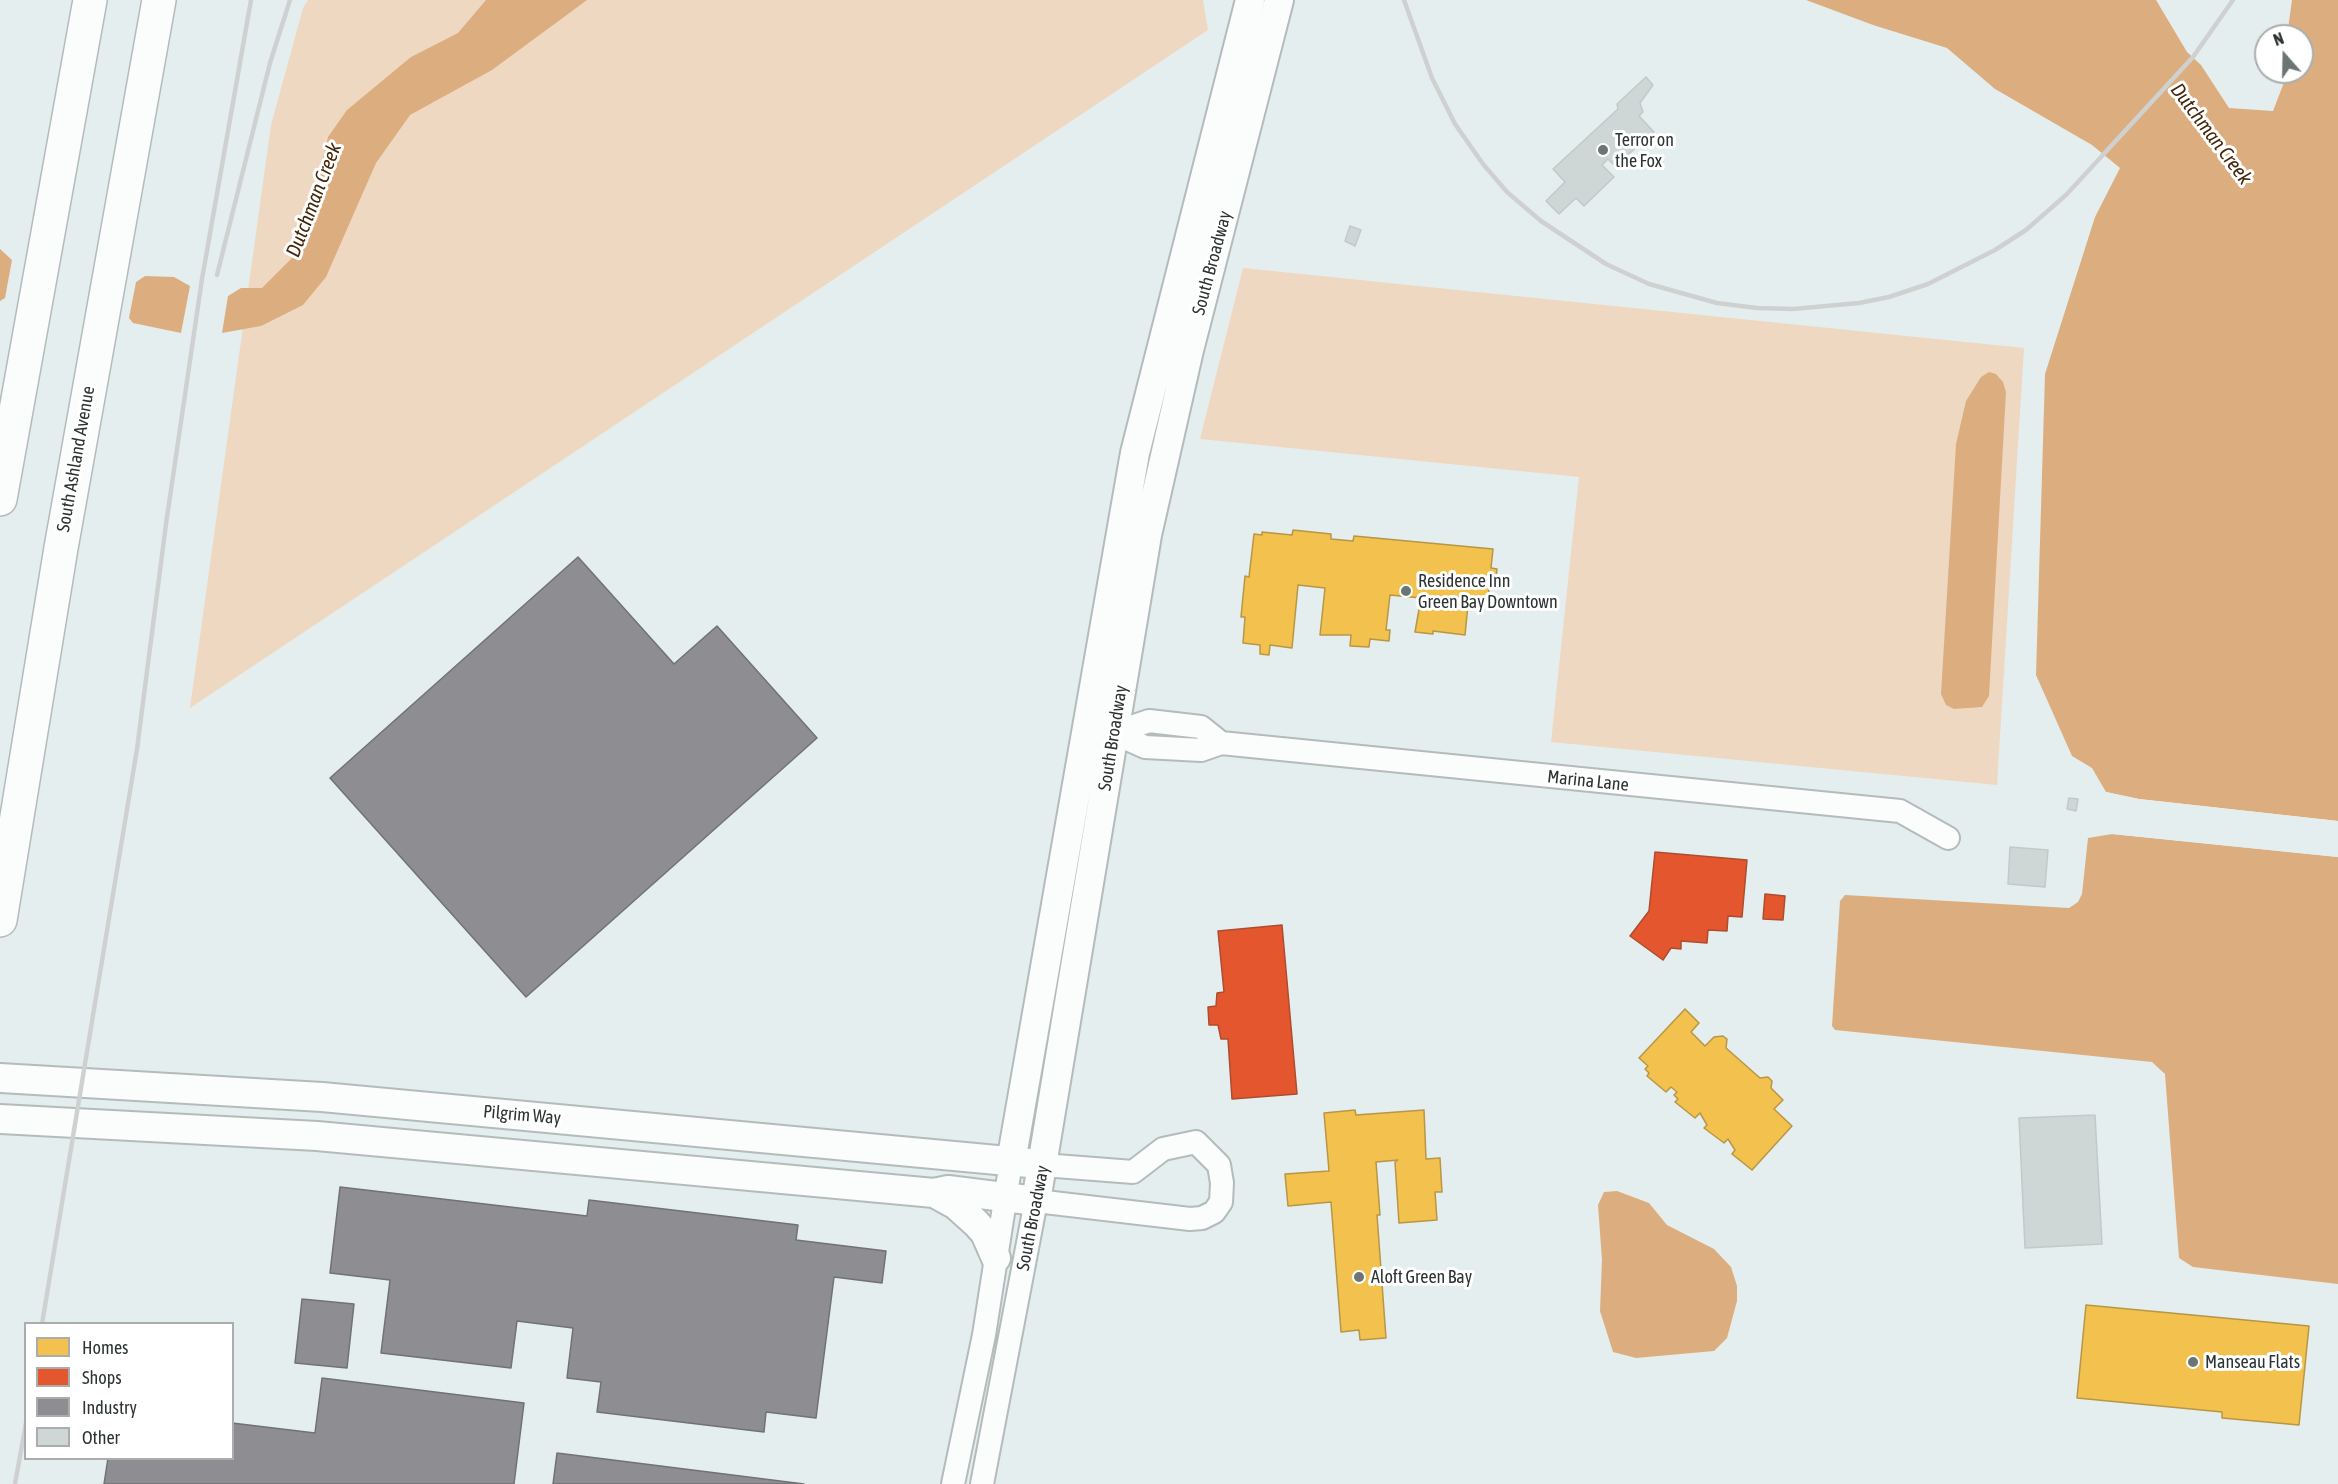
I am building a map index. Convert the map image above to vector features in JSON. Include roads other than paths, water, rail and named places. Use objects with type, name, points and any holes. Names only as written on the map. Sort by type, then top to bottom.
[{"type":"main road","points":[[0,499],[90,0]]},
{"type":"main road","name":"South Ashland Avenue","points":[[0,920],[61,548],[159,0]]},
{"type":"street","name":"South Broadway","points":[[953,1484],[984,1335],[1005,1196],[1135,453],[1250,0]]},
{"type":"street","name":"South Broadway","points":[[982,1484],[1043,1164],[1147,534],[1189,350],[1279,0]]},
{"type":"street","name":"Marina Lane","points":[[1085,729],[1114,733],[1149,721],[1201,726],[1221,743],[1900,811],[1948,838]]},
{"type":"street","name":"Pilgrim Way","points":[[0,1078],[322,1096],[1043,1164]]},
{"type":"street","points":[[0,1119],[316,1136],[934,1193],[948,1190],[1190,1219],[1202,1218],[1214,1212],[1221,1202],[1222,1183],[1219,1165],[1196,1142],[1163,1149],[1133,1172],[1043,1164]]},
{"type":"street","points":[[934,1193],[956,1205],[976,1222],[985,1233],[996,1258]]},
{"type":"water","name":"Dutchman Creek","points":[[486,0],[587,0],[492,70],[410,115],[376,163],[326,277],[303,305],[261,326],[222,333],[228,296],[241,288],[262,288],[292,258],[309,216],[328,137],[347,110],[411,57],[458,33]]},
{"type":"water","name":"Dutchman Creek","points":[[1806,0],[2156,0],[2187,52],[2201,65],[2229,108],[2273,111],[2283,84],[2314,84],[2314,24],[2289,24],[2292,0],[2338,0],[2338,821],[2139,799],[2106,792],[2092,768],[2072,756],[2036,675],[2045,374],[2095,217],[2120,168],[2092,145],[1995,89],[1947,48],[1873,25]]},
{"type":"water","points":[[0,249],[12,260],[5,298],[0,301]]},
{"type":"water","points":[[145,276],[174,277],[190,286],[181,333],[133,323],[129,318],[136,282]]},
{"type":"water","points":[[1989,372],[1996,374],[2003,382],[2006,392],[1989,696],[1982,707],[1954,709],[1946,705],[1941,694],[1956,444],[1966,401],[1981,377]]},
{"type":"water","points":[[2112,834],[2338,857],[2338,1284],[2193,1267],[2179,1258],[2165,1074],[2152,1062],[1835,1030],[1832,1026],[1840,901],[1845,895],[2069,908],[2078,902],[2082,894],[2088,838]]},
{"type":"water","points":[[1617,1191],[1649,1203],[1667,1225],[1714,1249],[1731,1267],[1737,1286],[1737,1301],[1727,1338],[1714,1351],[1636,1358],[1613,1352],[1600,1311],[1602,1260],[1598,1205],[1604,1192]]},
{"type":"railway","points":[[42,1322],[137,749],[166,524],[202,279],[251,0]]},
{"type":"railway","points":[[217,275],[270,63],[290,0]]},
{"type":"railway","points":[[1404,0],[1432,78],[1455,124],[1483,164],[1507,192],[1541,221],[1606,264],[1649,284],[1717,303],[1757,308],[1793,309],[1859,303],[1889,297],[1928,284],[1995,250],[2026,230],[2066,195],[2193,57],[2233,0]]},
{"type":"railway","points":[[15,1484],[24,1434]]},
{"type":"place","name":"Terror on the Fox","points":[[1603,150]]},
{"type":"place","name":"Residence Inn Green Bay Downtown","points":[[1406,591]]},
{"type":"place","name":"Aloft Green Bay","points":[[1359,1277]]},
{"type":"place","name":"Manseau Flats","points":[[2193,1362]]}]
